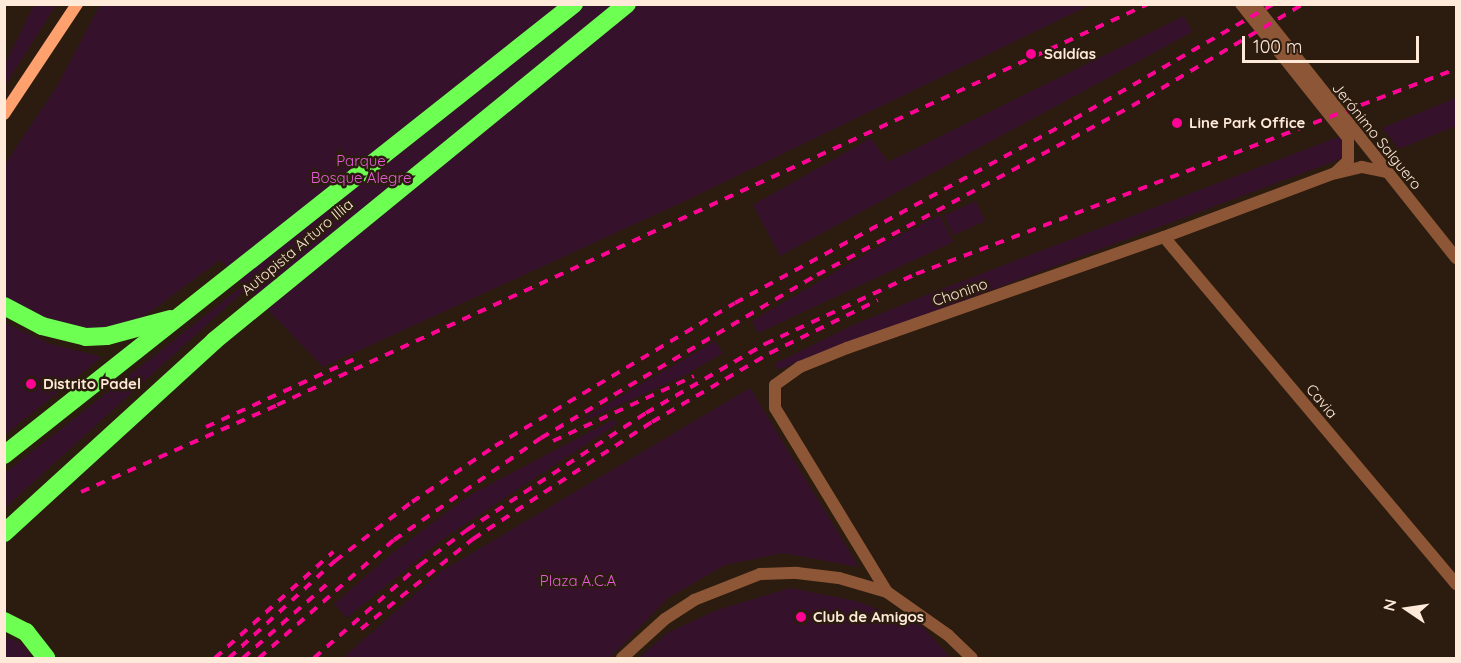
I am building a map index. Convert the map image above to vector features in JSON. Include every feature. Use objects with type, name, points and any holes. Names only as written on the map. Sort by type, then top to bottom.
[{"type":"highway","points":[[525,46],[556,4]]},
{"type":"highway","name":"Autopista Arturo Illia","points":[[4,455],[525,46],[574,4]]},
{"type":"highway","name":"Autopista Arturo Illia","points":[[4,534],[214,341],[627,4]]},
{"type":"highway","points":[[4,306],[56,332],[86,337],[107,336],[180,316]]},
{"type":"highway","points":[[4,621],[26,632],[46,658]]},
{"type":"main road","points":[[4,114],[77,4]]},
{"type":"street","name":"Jerónimo Salguero","points":[[1241,4],[1348,138],[1348,161],[1335,173]]},
{"type":"street","name":"Jerónimo Salguero","points":[[1254,4],[1456,258]]},
{"type":"street","name":"Chonino","points":[[887,592],[775,408],[775,385],[800,367],[847,348],[1164,237],[1335,173],[1362,167],[1386,172]]},
{"type":"street","name":"Cavia","points":[[1164,237],[1456,584]]},
{"type":"street","points":[[622,658],[665,619],[694,600],[760,574],[839,578],[887,592],[948,635],[972,658]]},
{"type":"green space","points":[[34,5],[56,5],[5,86],[5,64]]},
{"type":"green space","name":"Parque Bosque Alegre","points":[[100,5],[1090,5],[685,201],[323,367],[247,288],[5,508],[5,473],[244,285],[220,260],[135,323],[104,331],[72,329],[39,320],[5,298],[5,164],[56,88]]},
{"type":"green space","points":[[1184,16],[1192,32],[780,256],[753,205],[871,138],[888,162]]},
{"type":"green space","points":[[1456,98],[1456,126],[1399,149],[1382,128]]},
{"type":"green space","points":[[1338,137],[1343,140],[1344,156],[1338,160],[778,370],[774,364],[851,326],[931,293]]},
{"type":"green space","points":[[976,201],[985,221],[953,235],[944,215]]},
{"type":"green space","points":[[940,215],[953,242],[758,333],[752,321],[886,242]]},
{"type":"green space","name":"Distrito Padel","points":[[4,322],[48,343],[102,357],[5,435]]},
{"type":"green space","points":[[715,341],[723,353],[680,378],[591,418],[583,418]]},
{"type":"green space","name":"Plaza A.C.A","points":[[750,388],[859,567],[783,553],[725,565],[668,598],[610,658],[343,658],[440,572]]},
{"type":"green space","points":[[614,419],[617,424],[443,539],[347,618],[334,604],[391,554],[468,496]]},
{"type":"green space","name":"Club de Amigos","points":[[790,588],[856,601],[921,625],[951,658],[639,658],[667,633],[717,610]]},
{"type":"green space","points":[[4,636],[22,644],[33,658],[5,658]]},
{"type":"railway","points":[[81,492],[277,405],[1148,4]]},
{"type":"railway","points":[[229,658],[335,561],[412,502],[495,446],[735,303],[1074,119],[1273,4]]},
{"type":"railway","points":[[259,658],[394,540],[541,438],[817,275],[1132,106],[1303,4]]},
{"type":"railway","points":[[314,658],[420,565],[467,530],[646,413],[765,344],[916,274],[1456,69]]},
{"type":"railway","points":[[361,629],[473,539],[652,422],[770,353],[878,300]]},
{"type":"railway","points":[[206,427],[359,357]]},
{"type":"railway","points":[[553,441],[694,376]]},
{"type":"railway","points":[[215,658],[333,552]]},
{"type":"railway","points":[[243,658],[326,585]]},
{"type":"place","name":"Saldías","points":[[1031,54]]},
{"type":"place","name":"Line Park Office","points":[[1177,123]]},
{"type":"place","name":"Distrito Padel","points":[[31,384]]},
{"type":"place","name":"Club de Amigos","points":[[801,617]]}]
